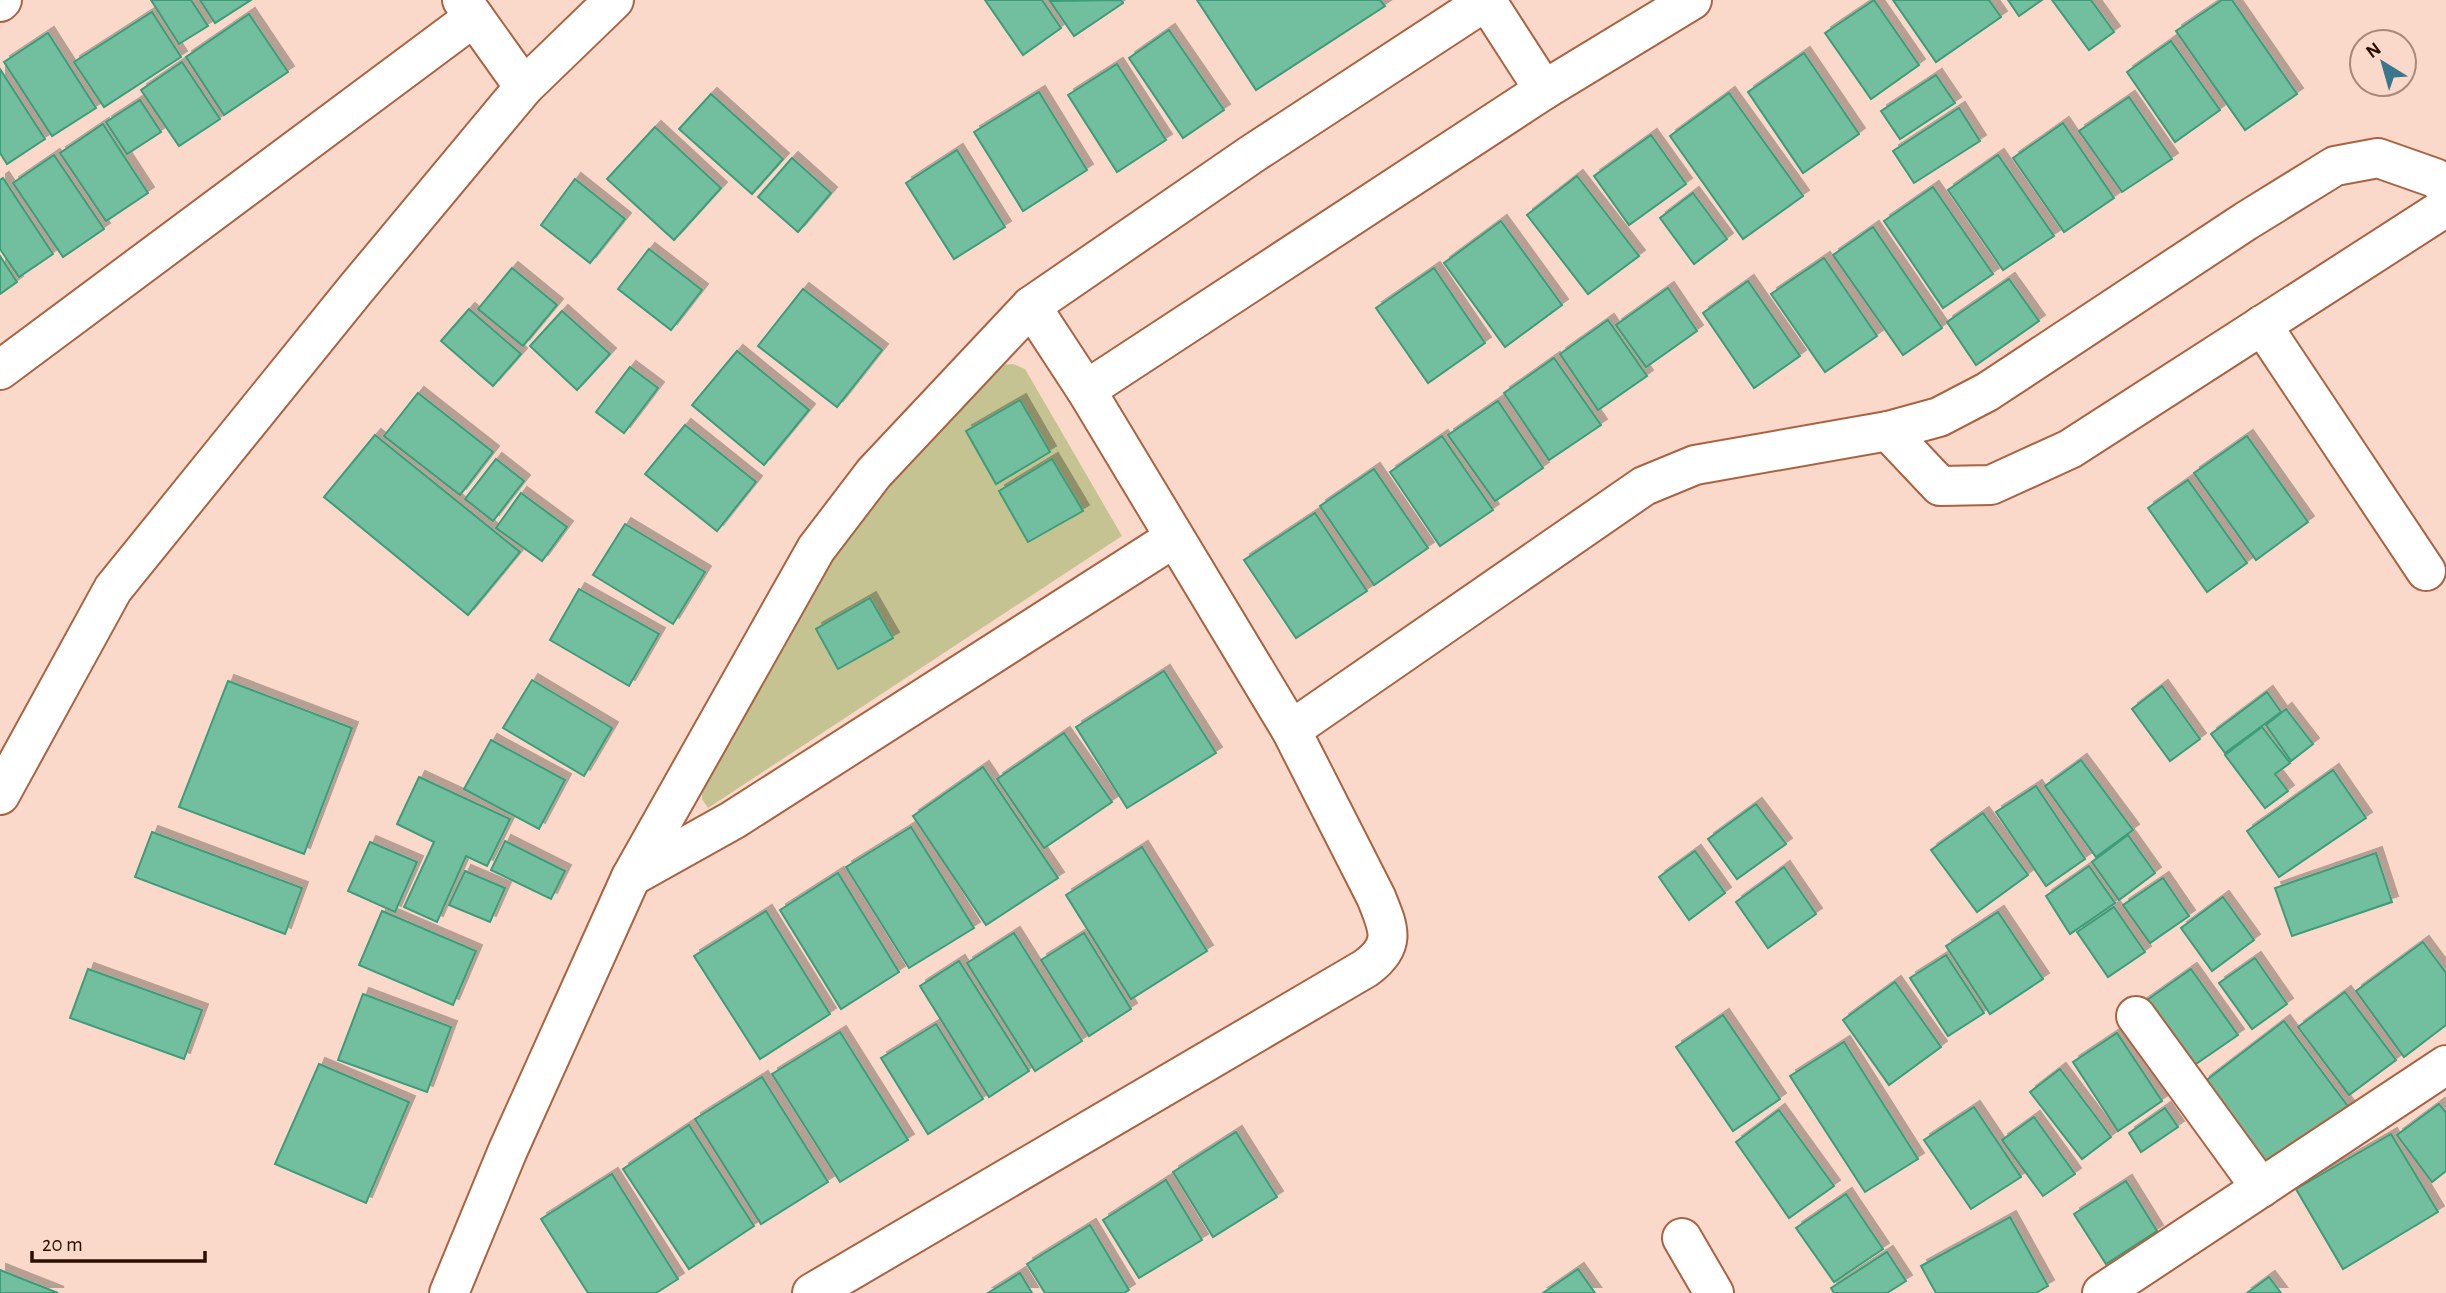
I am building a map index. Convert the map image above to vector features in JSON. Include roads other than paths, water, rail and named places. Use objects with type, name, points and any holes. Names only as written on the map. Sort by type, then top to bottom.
[{"type":"street","points":[[0,795],[113,589],[355,290],[524,87],[614,0]]},
{"type":"street","points":[[449,1293],[508,1150],[631,877],[816,549],[874,473],[1031,306],[1252,154],[1486,0],[1544,90]]},
{"type":"street","points":[[1086,390],[1544,90],[1692,0]]},
{"type":"street","points":[[0,370],[468,9],[524,87]]},
{"type":"street","points":[[1292,730],[1644,486],[1695,465],[1888,431],[1939,417],[1987,392],[2246,221],[2335,166],[2378,158],[2435,178],[2446,187]]},
{"type":"street","points":[[1888,431],[1940,486],[1991,485],[2070,449],[2446,207]]},
{"type":"street","points":[[812,1293],[1366,968],[1380,958],[1387,941],[1387,924],[1383,915],[1292,730],[1086,390],[1031,306]]},
{"type":"street","points":[[2262,325],[2426,571]]},
{"type":"street","points":[[631,877],[744,813],[1174,538]]},
{"type":"street","points":[[2136,1016],[2261,1188]]},
{"type":"street","points":[[2102,1293],[2446,1065]]},
{"type":"street","points":[[1682,1238],[1714,1293]]}]
